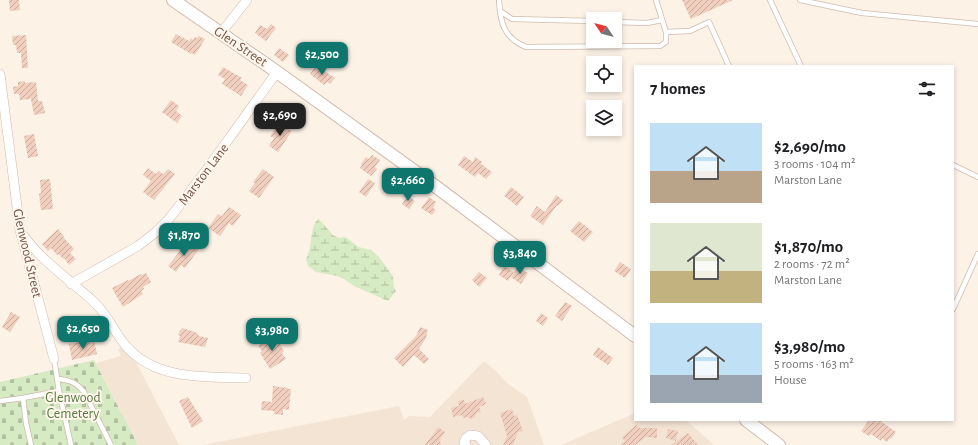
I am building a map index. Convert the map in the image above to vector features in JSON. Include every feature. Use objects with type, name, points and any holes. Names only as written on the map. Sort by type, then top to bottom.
[{"type":"street","name":"Glen Street","points":[[173,0],[278,72],[634,335]]},
{"type":"street","points":[[221,33],[247,0]]},
{"type":"street","name":"Marston Lane","points":[[71,284],[138,246],[156,232],[169,219],[278,72]]},
{"type":"street","name":"Glenwood Street","points":[[0,74],[20,230],[54,359]]},
{"type":"street","points":[[20,230],[42,258],[97,305],[138,359],[158,368],[186,376],[246,378]]},
{"type":"street","points":[[747,421],[779,445]]},
{"type":"street","points":[[466,445],[464,443],[466,438],[470,435],[478,436],[486,445]]},
{"type":"lane","points":[[499,0],[501,21],[506,32],[515,42],[526,47],[660,46],[666,42],[666,32],[656,0]]},
{"type":"lane","points":[[770,0],[801,65]]},
{"type":"lane","points":[[800,0],[862,13],[978,24]]},
{"type":"lane","points":[[500,11],[512,19],[586,21]]},
{"type":"lane","points":[[622,22],[647,23],[662,20]]},
{"type":"lane","points":[[666,32],[690,31],[709,22],[729,65]]},
{"type":"lane","points":[[954,165],[978,176]]},
{"type":"lane","points":[[954,307],[978,254]]},
{"type":"lane","points":[[54,359],[59,391],[71,445]]},
{"type":"lane","points":[[58,379],[71,381],[78,385],[84,392],[112,445]]},
{"type":"lane","points":[[0,401],[59,391]]},
{"type":"lane","points":[[23,398],[26,423],[31,445]]},
{"type":"shaded area","points":[[127,345],[179,445],[138,445],[96,363],[121,356],[118,349]]},
{"type":"shaded area","points":[[484,361],[507,383],[527,397],[544,445],[203,445],[399,406],[404,420],[409,416],[430,417]]},
{"type":"shaded area","points":[[634,413],[634,421],[687,421],[714,445],[561,445]]},
{"type":"green space","points":[[318,218],[333,235],[339,238],[345,237],[358,247],[371,250],[379,257],[393,276],[394,288],[396,291],[388,301],[354,286],[344,279],[337,276],[316,272],[308,266],[306,259],[310,249],[313,228]]},
{"type":"green space","name":"Glenwood Cemetery","points":[[94,360],[138,445],[0,445],[0,382]]},
{"type":"building","points":[[9,0],[19,0],[20,10],[10,11]]},
{"type":"building","points":[[682,0],[733,0],[691,19]]},
{"type":"building","points":[[271,24],[276,28],[266,41],[255,33],[260,25],[267,29]]},
{"type":"building","points":[[176,34],[189,41],[191,38],[193,40],[195,37],[197,38],[199,36],[205,39],[195,55],[171,42]]},
{"type":"building","points":[[26,35],[28,68],[22,68],[21,53],[17,53],[16,45],[13,45],[12,36]]},
{"type":"building","points":[[279,48],[289,55],[283,62],[274,55]]},
{"type":"building","points":[[316,65],[335,78],[330,84],[327,82],[324,85],[310,74]]},
{"type":"building","points":[[223,67],[242,78],[240,80],[248,85],[241,96],[222,84],[225,79],[218,75]]},
{"type":"building","points":[[25,81],[25,83],[36,82],[38,101],[42,101],[45,113],[34,115],[31,99],[20,100],[19,94],[14,94],[13,87],[18,86],[18,82]]},
{"type":"building","points":[[171,100],[179,106],[176,111],[182,116],[177,123],[162,112]]},
{"type":"building","points":[[279,123],[292,131],[278,152],[269,146],[274,138],[270,136]]},
{"type":"building","points":[[34,134],[38,156],[28,158],[24,136]]},
{"type":"building","points":[[372,155],[380,160],[375,167],[377,169],[371,176],[360,168],[366,157],[369,159]]},
{"type":"building","points":[[464,156],[473,162],[475,157],[482,162],[481,164],[492,172],[486,179],[478,173],[475,177],[458,165]]},
{"type":"building","points":[[148,168],[156,174],[159,171],[163,174],[168,169],[175,174],[154,200],[143,192],[151,181],[143,175]]},
{"type":"building","points":[[263,169],[274,177],[259,198],[249,191],[255,183],[253,182]]},
{"type":"building","points":[[397,177],[404,182],[398,190],[391,186]]},
{"type":"building","points":[[50,179],[53,209],[41,210],[39,194],[41,193],[40,180]]},
{"type":"building","points":[[368,179],[375,183],[366,197],[359,192]]},
{"type":"building","points":[[511,187],[524,197],[517,206],[504,196]]},
{"type":"building","points":[[556,195],[563,200],[558,206],[557,205],[543,225],[530,216],[537,206],[545,212]]},
{"type":"building","points":[[408,196],[415,201],[409,209],[402,204]]},
{"type":"building","points":[[429,197],[436,202],[433,208],[436,210],[432,215],[421,208]]},
{"type":"building","points":[[229,207],[241,215],[233,226],[229,223],[220,236],[208,228],[218,214],[222,216]]},
{"type":"building","points":[[579,221],[593,232],[584,242],[570,231]]},
{"type":"building","points":[[58,229],[74,249],[70,253],[76,259],[69,265],[59,254],[57,255],[51,248],[48,251],[42,244]]},
{"type":"building","points":[[188,241],[199,249],[185,268],[181,265],[176,272],[168,266]]},
{"type":"building","points":[[620,262],[631,269],[625,278],[614,271]]},
{"type":"building","points":[[504,266],[514,272],[508,281],[499,275]]},
{"type":"building","points":[[518,267],[528,273],[521,284],[511,277]]},
{"type":"building","points":[[479,272],[487,278],[479,287],[472,280]]},
{"type":"building","points":[[146,273],[151,282],[143,287],[144,289],[141,291],[143,294],[123,307],[112,288]]},
{"type":"building","points":[[565,302],[572,306],[562,321],[555,316]]},
{"type":"building","points":[[11,312],[20,317],[10,332],[2,327]]},
{"type":"building","points":[[541,313],[548,318],[543,326],[536,321]]},
{"type":"building","points":[[420,327],[428,330],[426,338],[419,349],[429,359],[424,364],[414,355],[403,367],[394,358],[416,336]]},
{"type":"building","points":[[182,328],[197,333],[199,336],[208,338],[205,347],[178,342],[180,336],[178,335]]},
{"type":"building","points":[[275,336],[284,351],[282,353],[286,359],[270,369],[260,353],[262,351],[258,346]]},
{"type":"building","points":[[94,340],[97,354],[72,360],[69,344]]},
{"type":"building","points":[[598,347],[613,358],[608,365],[593,355]]},
{"type":"building","points":[[273,386],[291,389],[289,410],[283,409],[283,415],[274,414],[274,411],[261,410],[262,401],[272,402]]},
{"type":"building","points":[[188,397],[203,421],[192,428],[179,401]]},
{"type":"building","points":[[483,397],[486,404],[479,407],[481,412],[477,413],[474,418],[463,418],[462,415],[453,417],[451,408],[459,406],[458,401],[464,400],[465,404]]},
{"type":"building","points":[[512,409],[514,416],[517,415],[523,431],[518,432],[513,445],[503,445],[507,436],[500,413]]},
{"type":"building","points":[[868,421],[880,421],[896,432],[887,442],[882,438],[881,441],[871,434],[869,436],[861,431]]},
{"type":"building","points":[[636,425],[639,428],[657,428],[657,438],[646,437],[635,445],[620,445],[625,441],[622,437]]},
{"type":"building","points":[[438,427],[445,432],[440,440],[441,445],[425,445]]},
{"type":"building","points":[[668,429],[678,431],[676,441],[666,438]]},
{"type":"building","points":[[688,433],[698,445],[671,445]]}]
